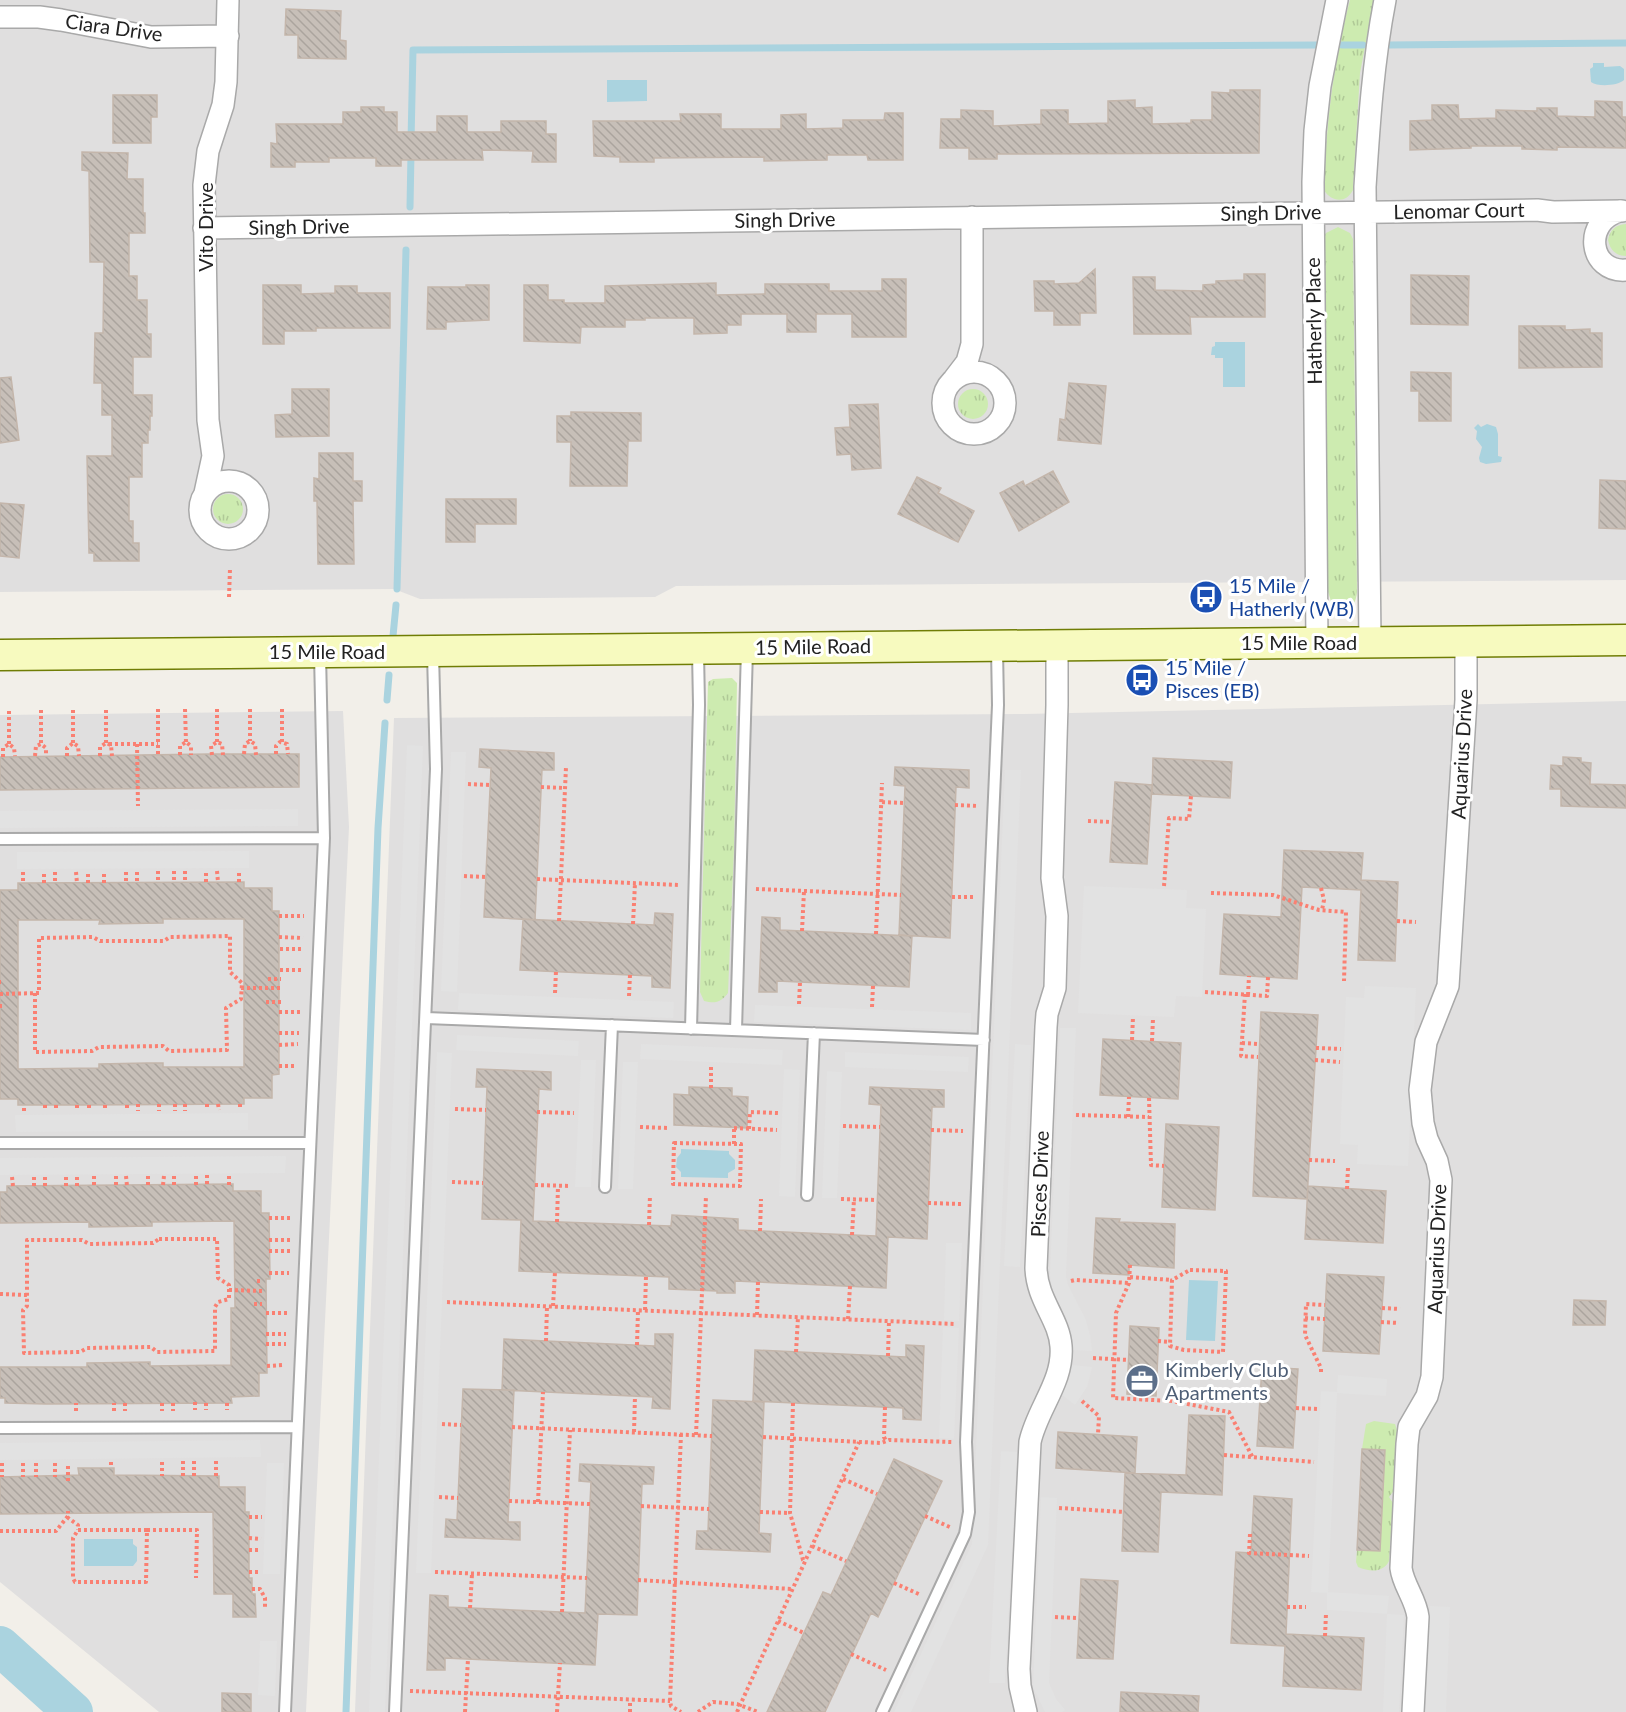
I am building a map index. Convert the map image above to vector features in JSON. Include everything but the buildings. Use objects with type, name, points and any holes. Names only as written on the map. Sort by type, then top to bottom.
[{"type":"main road","name":"15 Mile Road","points":[[0,655],[1626,640]]},
{"type":"street","name":"Vito Drive","points":[[213,456],[223,470],[253,495],[257,512],[255,521],[243,535],[234,538],[215,535],[207,529],[200,511],[213,456],[208,420],[204,185],[208,151],[223,105],[226,82],[228,0]]},
{"type":"street","name":"Hatherly Place","points":[[1317,643],[1312,213],[1315,131],[1320,86],[1337,0]]},
{"type":"street","points":[[1370,642],[1365,212],[1369,112],[1385,0]]},
{"type":"street","name":"Ciara Drive","points":[[0,17],[39,17],[152,36],[228,36]]},
{"type":"street","name":"Lenomar Court","points":[[1365,212],[1624,211]]},
{"type":"street","name":"Lenomar Court","points":[[1594,245],[1594,235],[1604,218],[1624,211]]},
{"type":"street","name":"Singh Drive","points":[[204,228],[1365,212]]},
{"type":"street","name":"Lenomar Court","points":[[1554,212],[1572,219],[1583,227],[1603,262],[1626,270]]},
{"type":"street","points":[[972,217],[972,344],[967,362],[944,395],[944,414],[957,430],[966,434],[987,431],[996,425],[1002,417],[1005,406],[1000,386],[979,362],[972,344]]},
{"type":"street","points":[[954,379],[972,372],[983,373],[993,378]]},
{"type":"street","points":[[206,493],[212,486],[221,482],[239,483]]},
{"type":"street","name":"Aquarius Drive","points":[[1413,1712],[1418,1617],[1415,1602],[1401,1568],[1406,1455],[1409,1427],[1427,1396],[1432,1377],[1441,1180],[1440,1170],[1423,1123],[1420,1090],[1426,1042],[1448,986],[1466,700],[1466,642]]},
{"type":"street","name":"Pisces Drive","points":[[1026,1712],[1019,1669],[1030,1442],[1035,1423],[1058,1373],[1061,1357],[1060,1340],[1038,1287],[1036,1268],[1046,1027],[1047,1014],[1055,988],[1057,927],[1052,878],[1057,645]]},
{"type":"lane","points":[[882,1712],[967,1528],[969,1512],[966,1442],[998,705],[997,646]]},
{"type":"lane","points":[[691,1029],[698,648]]},
{"type":"lane","points":[[736,1030],[747,648]]},
{"type":"lane","points":[[395,1712],[436,769],[433,651]]},
{"type":"lane","points":[[285,1712],[324,838],[320,652]]},
{"type":"lane","points":[[0,839],[324,838]]},
{"type":"lane","points":[[426,1018],[984,1040]]},
{"type":"lane","points":[[605,1187],[612,1025]]},
{"type":"lane","points":[[807,1195],[814,1033]]},
{"type":"lane","points":[[0,1143],[309,1143]]},
{"type":"lane","points":[[0,1428],[297,1427]]},
{"type":"path","points":[[229,597],[230,569]]},
{"type":"path","points":[[250,708],[250,741]]},
{"type":"path","points":[[158,709],[158,756]]},
{"type":"path","points":[[185,709],[186,742],[191,746],[191,755]]},
{"type":"path","points":[[217,709],[217,742]]},
{"type":"path","points":[[282,709],[282,742]]},
{"type":"path","points":[[40,710],[41,744],[46,748],[46,756]]},
{"type":"path","points":[[73,710],[73,743]]},
{"type":"path","points":[[106,710],[107,744],[112,756]]},
{"type":"path","points":[[9,711],[9,744]]},
{"type":"path","points":[[244,754],[245,744],[250,741]]},
{"type":"path","points":[[250,741],[255,744],[256,754]]},
{"type":"path","points":[[180,755],[180,746],[186,742]]},
{"type":"path","points":[[212,755],[211,746],[217,742]]},
{"type":"path","points":[[217,742],[222,744],[223,755]]},
{"type":"path","points":[[282,742],[287,744],[288,754]]},
{"type":"path","points":[[276,754],[276,746],[282,742]]},
{"type":"path","points":[[67,756],[67,748],[73,743]]},
{"type":"path","points":[[73,743],[78,746],[79,756]]},
{"type":"path","points":[[9,744],[14,748],[15,756]]},
{"type":"path","points":[[3,757],[3,748],[9,744]]},
{"type":"path","points":[[35,756],[36,746],[41,744]]},
{"type":"path","points":[[137,744],[138,806]]},
{"type":"path","points":[[100,756],[101,745],[158,744]]},
{"type":"path","points":[[559,921],[566,767]]},
{"type":"path","points":[[876,934],[882,783]]},
{"type":"path","points":[[468,784],[490,784]]},
{"type":"path","points":[[542,787],[565,788]]},
{"type":"path","points":[[1164,886],[1169,818],[1189,819],[1191,796]]},
{"type":"path","points":[[882,802],[904,803]]},
{"type":"path","points":[[955,805],[980,806]]},
{"type":"path","points":[[1088,820],[1112,822]]},
{"type":"path","points":[[158,871],[158,883]]},
{"type":"path","points":[[174,871],[174,882]]},
{"type":"path","points":[[184,871],[185,882]]},
{"type":"path","points":[[206,871],[206,882]]},
{"type":"path","points":[[217,871],[218,882]]},
{"type":"path","points":[[239,871],[239,882]]},
{"type":"path","points":[[23,872],[23,884]]},
{"type":"path","points":[[44,872],[44,884]]},
{"type":"path","points":[[55,872],[56,884]]},
{"type":"path","points":[[76,872],[76,883]]},
{"type":"path","points":[[88,872],[88,883]]},
{"type":"path","points":[[104,872],[104,883]]},
{"type":"path","points":[[126,872],[126,883]]},
{"type":"path","points":[[137,872],[137,883]]},
{"type":"path","points":[[464,876],[486,877]]},
{"type":"path","points":[[537,879],[683,885]]},
{"type":"path","points":[[633,924],[634,883]]},
{"type":"path","points":[[1322,888],[1322,910]]},
{"type":"path","points":[[756,889],[901,894]]},
{"type":"path","points":[[802,931],[804,891]]},
{"type":"path","points":[[1211,893],[1273,895],[1322,910],[1346,912],[1344,981]]},
{"type":"path","points":[[952,897],[975,897]]},
{"type":"path","points":[[279,916],[304,916]]},
{"type":"path","points":[[1397,921],[1416,922]]},
{"type":"path","points":[[0,994],[35,993],[39,993],[39,938],[93,937],[100,941],[164,941],[170,937],[230,936],[230,972],[242,983],[241,999],[226,1008],[227,1050],[169,1051],[163,1046],[99,1047],[92,1051],[35,1052],[35,993]]},
{"type":"path","points":[[279,938],[303,938]]},
{"type":"path","points":[[280,949],[303,949]]},
{"type":"path","points":[[280,970],[302,970]]},
{"type":"path","points":[[555,993],[556,972]]},
{"type":"path","points":[[629,996],[630,975]]},
{"type":"path","points":[[1249,976],[1241,1056],[1258,1057]]},
{"type":"path","points":[[1205,992],[1267,996],[1268,977]]},
{"type":"path","points":[[268,979],[281,979]]},
{"type":"path","points":[[799,1004],[800,982]]},
{"type":"path","points":[[872,1007],[873,986]]},
{"type":"path","points":[[241,988],[281,988]]},
{"type":"path","points":[[266,1002],[281,1002]]},
{"type":"path","points":[[279,1012],[300,1012]]},
{"type":"path","points":[[1132,1040],[1133,1017]]},
{"type":"path","points":[[1152,1041],[1153,1018]]},
{"type":"path","points":[[279,1034],[299,1033]]},
{"type":"path","points":[[1242,1043],[1259,1044]]},
{"type":"path","points":[[279,1045],[298,1044]]},
{"type":"path","points":[[1316,1047],[1341,1049]]},
{"type":"path","points":[[1315,1060],[1340,1062]]},
{"type":"path","points":[[279,1066],[297,1066]]},
{"type":"path","points":[[711,1066],[711,1088]]},
{"type":"path","points":[[1128,1117],[1129,1097]]},
{"type":"path","points":[[1149,1098],[1151,1165],[1164,1166]]},
{"type":"path","points":[[138,1104],[138,1111]]},
{"type":"path","points":[[159,1104],[159,1111]]},
{"type":"path","points":[[175,1104],[175,1111]]},
{"type":"path","points":[[185,1104],[186,1111]]},
{"type":"path","points":[[207,1104],[207,1110]]},
{"type":"path","points":[[219,1104],[219,1110]]},
{"type":"path","points":[[240,1104],[240,1110]]},
{"type":"path","points":[[24,1105],[24,1111]]},
{"type":"path","points":[[45,1105],[45,1111]]},
{"type":"path","points":[[56,1105],[56,1111]]},
{"type":"path","points":[[77,1105],[77,1111]]},
{"type":"path","points":[[89,1105],[89,1111]]},
{"type":"path","points":[[105,1105],[105,1111]]},
{"type":"path","points":[[127,1105],[127,1111]]},
{"type":"path","points":[[455,1109],[486,1110]]},
{"type":"path","points":[[537,1112],[574,1113]]},
{"type":"path","points":[[749,1129],[750,1112],[778,1113]]},
{"type":"path","points":[[1076,1115],[1149,1117]]},
{"type":"path","points":[[843,1126],[880,1127]]},
{"type":"path","points":[[640,1127],[668,1128]]},
{"type":"path","points":[[734,1144],[734,1128],[777,1130]]},
{"type":"path","points":[[931,1130],[966,1131]]},
{"type":"path","points":[[674,1143],[734,1144],[741,1144],[740,1186],[673,1184],[674,1143]]},
{"type":"path","points":[[1309,1160],[1335,1161]]},
{"type":"path","points":[[1347,1189],[1348,1168]]},
{"type":"path","points":[[196,1175],[196,1185]]},
{"type":"path","points":[[207,1175],[207,1185]]},
{"type":"path","points":[[228,1185],[229,1175]]},
{"type":"path","points":[[77,1186],[78,1176]]},
{"type":"path","points":[[94,1176],[94,1185]]},
{"type":"path","points":[[116,1176],[116,1185]]},
{"type":"path","points":[[126,1176],[127,1185]]},
{"type":"path","points":[[148,1176],[148,1185]]},
{"type":"path","points":[[164,1176],[164,1185]]},
{"type":"path","points":[[174,1176],[174,1185]]},
{"type":"path","points":[[12,1177],[13,1186]]},
{"type":"path","points":[[34,1177],[34,1186]]},
{"type":"path","points":[[45,1177],[45,1186]]},
{"type":"path","points":[[66,1177],[66,1186]]},
{"type":"path","points":[[452,1182],[483,1183]]},
{"type":"path","points":[[535,1185],[571,1186]]},
{"type":"path","points":[[557,1222],[558,1186]]},
{"type":"path","points":[[648,1225],[650,1195]]},
{"type":"path","points":[[696,1435],[706,1197]]},
{"type":"path","points":[[760,1231],[761,1199]]},
{"type":"path","points":[[841,1199],[877,1200]]},
{"type":"path","points":[[852,1235],[854,1199]]},
{"type":"path","points":[[928,1203],[964,1204]]},
{"type":"path","points":[[269,1218],[291,1218]]},
{"type":"path","points":[[159,1239],[217,1239],[218,1278],[228,1284],[229,1290],[228,1300],[218,1302],[215,1307],[215,1351],[157,1352],[151,1347],[140,1347],[87,1348],[80,1352],[24,1353],[23,1310],[27,1306],[27,1240],[82,1240],[89,1244],[153,1243],[159,1239]]},
{"type":"path","points":[[269,1240],[290,1240]]},
{"type":"path","points":[[269,1251],[290,1251]]},
{"type":"path","points":[[1130,1265],[1129,1283],[1117,1308],[1113,1398],[1172,1401],[1229,1412],[1253,1458]]},
{"type":"path","points":[[1130,1277],[1172,1280],[1190,1270],[1226,1271],[1223,1352],[1184,1350],[1170,1346],[1172,1280]]},
{"type":"path","points":[[553,1306],[555,1272]]},
{"type":"path","points":[[269,1273],[289,1273]]},
{"type":"path","points":[[645,1310],[646,1276]]},
{"type":"path","points":[[1071,1281],[1129,1283]]},
{"type":"path","points":[[757,1315],[758,1282]]},
{"type":"path","points":[[848,1319],[850,1286]]},
{"type":"path","points":[[229,1290],[262,1291]]},
{"type":"path","points":[[0,1294],[27,1295]]},
{"type":"path","points":[[447,1302],[959,1324]]},
{"type":"path","points":[[254,1304],[262,1304]]},
{"type":"path","points":[[1321,1372],[1305,1335],[1306,1304],[1326,1305]]},
{"type":"path","points":[[546,1341],[547,1306]]},
{"type":"path","points":[[1382,1308],[1400,1309]]},
{"type":"path","points":[[637,1345],[638,1310]]},
{"type":"path","points":[[266,1313],[287,1313]]},
{"type":"path","points":[[796,1352],[798,1317]]},
{"type":"path","points":[[1305,1318],[1325,1319]]},
{"type":"path","points":[[888,1356],[889,1321]]},
{"type":"path","points":[[1381,1322],[1399,1323]]},
{"type":"path","points":[[266,1334],[286,1334]]},
{"type":"path","points":[[1158,1341],[1170,1342]]},
{"type":"path","points":[[266,1344],[286,1344]]},
{"type":"path","points":[[1093,1359],[1129,1360]]},
{"type":"path","points":[[267,1366],[285,1365]]},
{"type":"path","points":[[538,1502],[543,1392]]},
{"type":"path","points":[[634,1432],[635,1396]]},
{"type":"path","points":[[1082,1401],[1099,1416],[1098,1434]]},
{"type":"path","points":[[195,1402],[195,1410]]},
{"type":"path","points":[[206,1402],[206,1410]]},
{"type":"path","points":[[227,1402],[227,1410]]},
{"type":"path","points":[[76,1403],[76,1411]]},
{"type":"path","points":[[114,1403],[114,1411]]},
{"type":"path","points":[[125,1403],[125,1411]]},
{"type":"path","points":[[162,1403],[162,1411]]},
{"type":"path","points":[[173,1403],[173,1411]]},
{"type":"path","points":[[793,1403],[790,1513],[805,1562]]},
{"type":"path","points":[[885,1407],[884,1437],[886,1441]]},
{"type":"path","points":[[1296,1408],[1317,1409]]},
{"type":"path","points":[[442,1424],[461,1425]]},
{"type":"path","points":[[512,1427],[712,1436]]},
{"type":"path","points":[[562,1612],[570,1430]]},
{"type":"path","points":[[681,1434],[670,1701],[671,1706],[681,1712]]},
{"type":"path","points":[[763,1437],[881,1443],[886,1441],[955,1442]]},
{"type":"path","points":[[737,1712],[859,1442]]},
{"type":"path","points":[[1224,1455],[1314,1462]]},
{"type":"path","points":[[183,1461],[183,1476]]},
{"type":"path","points":[[194,1461],[194,1476]]},
{"type":"path","points":[[216,1461],[216,1476]]},
{"type":"path","points":[[111,1462],[111,1468]]},
{"type":"path","points":[[162,1462],[162,1476]]},
{"type":"path","points":[[2,1463],[2,1477]]},
{"type":"path","points":[[23,1463],[23,1477]]},
{"type":"path","points":[[36,1463],[36,1477]]},
{"type":"path","points":[[55,1463],[55,1477]]},
{"type":"path","points":[[68,1463],[68,1481]]},
{"type":"path","points":[[843,1479],[877,1494]]},
{"type":"path","points":[[439,1497],[458,1498]]},
{"type":"path","points":[[509,1501],[590,1504]]},
{"type":"path","points":[[641,1506],[709,1509]]},
{"type":"path","points":[[1059,1508],[1124,1512]]},
{"type":"path","points":[[0,1531],[56,1531],[67,1517],[68,1511]]},
{"type":"path","points":[[760,1512],[790,1513]]},
{"type":"path","points":[[925,1516],[953,1529]]},
{"type":"path","points":[[67,1517],[78,1525],[73,1538],[73,1578],[75,1582],[146,1582],[147,1530]]},
{"type":"path","points":[[249,1517],[262,1517]]},
{"type":"path","points":[[78,1530],[197,1530],[196,1578]]},
{"type":"path","points":[[1250,1533],[1249,1553],[1309,1556]]},
{"type":"path","points":[[249,1538],[261,1539]]},
{"type":"path","points":[[812,1546],[846,1561]]},
{"type":"path","points":[[249,1550],[261,1550]]},
{"type":"path","points":[[249,1572],[260,1572]]},
{"type":"path","points":[[435,1572],[587,1578]]},
{"type":"path","points":[[470,1608],[472,1574]]},
{"type":"path","points":[[638,1580],[793,1589]]},
{"type":"path","points":[[894,1583],[923,1596]]},
{"type":"path","points":[[252,1589],[260,1589],[266,1598],[265,1607]]},
{"type":"path","points":[[1287,1607],[1306,1607]]},
{"type":"path","points":[[1325,1636],[1326,1614]]},
{"type":"path","points":[[1055,1617],[1078,1618]]},
{"type":"path","points":[[778,1621],[804,1633]]},
{"type":"path","points":[[851,1654],[889,1671]]},
{"type":"path","points":[[465,1712],[468,1659]]},
{"type":"path","points":[[557,1712],[560,1663]]},
{"type":"path","points":[[406,1691],[670,1701]]},
{"type":"path","points":[[630,1700],[630,1712]]},
{"type":"path","points":[[698,1712],[713,1702],[740,1705],[758,1712]]},
{"type":"shaded area","points":[[0,0],[1626,0],[1626,580],[676,586],[655,597],[420,599],[394,589],[0,592]]},
{"type":"shaded area","points":[[1626,701],[1626,1712],[355,1712],[394,718],[1024,714]]},
{"type":"shaded area","points":[[343,711],[349,827],[306,1712],[159,1712],[0,1582],[0,715]]},
{"type":"shaded area","points":[[407,745],[423,746],[385,1712],[369,1712]]},
{"type":"shaded area","points":[[451,752],[466,752],[457,992],[441,991]]},
{"type":"shaded area","points":[[1005,770],[1021,770],[988,1545],[911,1712],[894,1712],[972,1544]]},
{"type":"shaded area","points":[[298,809],[298,826],[0,828],[0,811]]},
{"type":"shaded area","points":[[249,851],[249,868],[17,869],[17,852]]},
{"type":"shaded area","points":[[1084,886],[1187,890],[1186,908],[1206,909],[1202,997],[1176,996],[1174,1017],[1078,1013]]},
{"type":"shaded area","points":[[1365,986],[1416,988],[1408,1166],[1357,1164],[1358,1145],[1340,1144],[1346,997],[1364,998]]},
{"type":"shaded area","points":[[459,993],[674,1002],[673,1018],[458,1010]]},
{"type":"shaded area","points":[[755,1005],[971,1013],[971,1030],[754,1022]]},
{"type":"shaded area","points":[[1060,1028],[1076,1028],[1066,1276],[1068,1285],[1086,1320],[1092,1351],[1073,1350],[1070,1327],[1052,1289],[1050,1275]]},
{"type":"shaded area","points":[[457,1035],[579,1041],[578,1056],[456,1050]]},
{"type":"shaded area","points":[[641,1044],[783,1050],[782,1065],[640,1059]]},
{"type":"shaded area","points":[[1015,1044],[1031,1045],[1020,1267],[1004,1266]]},
{"type":"shaded area","points":[[437,1052],[452,1053],[431,1573],[416,1573]]},
{"type":"shaded area","points":[[845,1052],[969,1057],[968,1072],[845,1067]]},
{"type":"shaded area","points":[[581,1060],[596,1060],[591,1187],[575,1187]]},
{"type":"shaded area","points":[[623,1062],[638,1062],[633,1189],[618,1189]]},
{"type":"shaded area","points":[[784,1069],[800,1070],[795,1197],[779,1196]]},
{"type":"shaded area","points":[[827,1071],[842,1072],[837,1198],[822,1198]]},
{"type":"shaded area","points":[[248,1113],[248,1130],[16,1132],[15,1115]]},
{"type":"shaded area","points":[[286,1156],[285,1173],[0,1175],[0,1158]]},
{"type":"shaded area","points":[[946,1243],[962,1243],[959,1321],[944,1320]]},
{"type":"shaded area","points":[[943,1327],[959,1328],[954,1439],[939,1438]]},
{"type":"shaded area","points":[[1072,1365],[1092,1367],[1087,1387],[1075,1405],[1061,1394],[1069,1380]]},
{"type":"shaded area","points":[[1338,1375],[1387,1379],[1386,1396],[1337,1393],[1328,1592],[1389,1596],[1387,1614],[1327,1610],[1327,1593],[1311,1592],[1321,1391],[1337,1392]]},
{"type":"shaded area","points":[[260,1440],[261,1457],[0,1460],[0,1443]]},
{"type":"shaded area","points":[[1001,1451],[1017,1452],[1005,1683],[989,1683]]},
{"type":"shaded area","points":[[267,1463],[284,1463],[280,1574],[263,1574]]},
{"type":"shaded area","points":[[1041,1497],[1057,1498],[1049,1683],[1056,1699],[1065,1710],[1062,1712],[1045,1712],[1033,1687]]},
{"type":"shaded area","points":[[1430,1606],[1450,1607],[1446,1712],[1425,1712]]},
{"type":"shaded area","points":[[1387,1614],[1404,1615],[1399,1712],[1383,1712]]},
{"type":"shaded area","points":[[260,1641],[277,1641],[275,1696],[258,1695]]},
{"type":"green space","points":[[1350,0],[1374,0],[1360,73],[1353,190],[1346,198],[1338,200],[1330,197],[1324,190],[1325,166],[1335,70]]},
{"type":"green space","points":[[1626,224],[1626,256],[1614,252],[1608,240],[1614,229]]},
{"type":"green space","points":[[1338,227],[1350,233],[1353,239],[1357,592],[1353,604],[1343,610],[1332,604],[1328,592],[1323,239],[1326,233]]},
{"type":"green space","points":[[973,389],[979,390],[987,398],[987,410],[979,418],[973,419],[967,418],[959,410],[958,404],[959,398],[967,390]]},
{"type":"green space","points":[[228,494],[239,498],[243,509],[239,520],[228,524],[217,520],[213,509],[217,498]]},
{"type":"green space","points":[[732,678],[737,683],[734,849],[728,993],[720,1000],[712,1002],[704,1001],[700,992],[708,682],[713,679]]},
{"type":"green space","points":[[1374,1421],[1395,1424],[1397,1430],[1393,1492],[1389,1497],[1393,1503],[1389,1561],[1383,1568],[1367,1570],[1358,1567],[1357,1550],[1380,1551],[1385,1450],[1362,1449],[1366,1424]]},
{"type":"water","points":[[1593,63],[1604,63],[1604,67],[1620,66],[1624,69],[1624,80],[1608,85],[1591,82],[1590,69]]},
{"type":"water","points":[[607,80],[647,80],[647,101],[607,102]]},
{"type":"water","points":[[1215,342],[1245,342],[1245,387],[1223,387],[1223,358],[1215,358],[1215,355],[1211,355]]},
{"type":"water","points":[[1478,424],[1481,427],[1487,424],[1496,427],[1498,456],[1502,457],[1501,462],[1486,464],[1480,462],[1482,447],[1476,439],[1477,431],[1474,428]]},
{"type":"water","points":[[681,1149],[729,1151],[735,1160],[735,1169],[728,1173],[728,1178],[681,1177],[681,1172],[676,1167]]},
{"type":"water","points":[[1189,1280],[1218,1281],[1215,1341],[1186,1340]]},
{"type":"water","points":[[84,1539],[133,1539],[133,1544],[137,1547],[137,1561],[133,1566],[84,1566]]},
{"type":"waterway","points":[[1389,45],[1626,43]]},
{"type":"waterway","points":[[411,141],[413,50],[1317,45]]},
{"type":"waterway","points":[[1342,45],[1363,45]]},
{"type":"waterway","points":[[410,207],[411,153]]},
{"type":"waterway","points":[[397,589],[406,250]]},
{"type":"waterway","points":[[393,636],[396,605]]},
{"type":"waterway","points":[[387,700],[389,675]]},
{"type":"waterway","points":[[346,1712],[378,828],[385,723]]},
{"type":"waterway","points":[[0,1646],[73,1712]]},
{"type":"place","name":"15 Mile / Hatherly (WB)","points":[[1206,597]]},
{"type":"place","name":"15 Mile / Pisces (EB)","points":[[1142,680]]},
{"type":"place","name":"Kimberly Club Apartments","points":[[1142,1381]]}]
